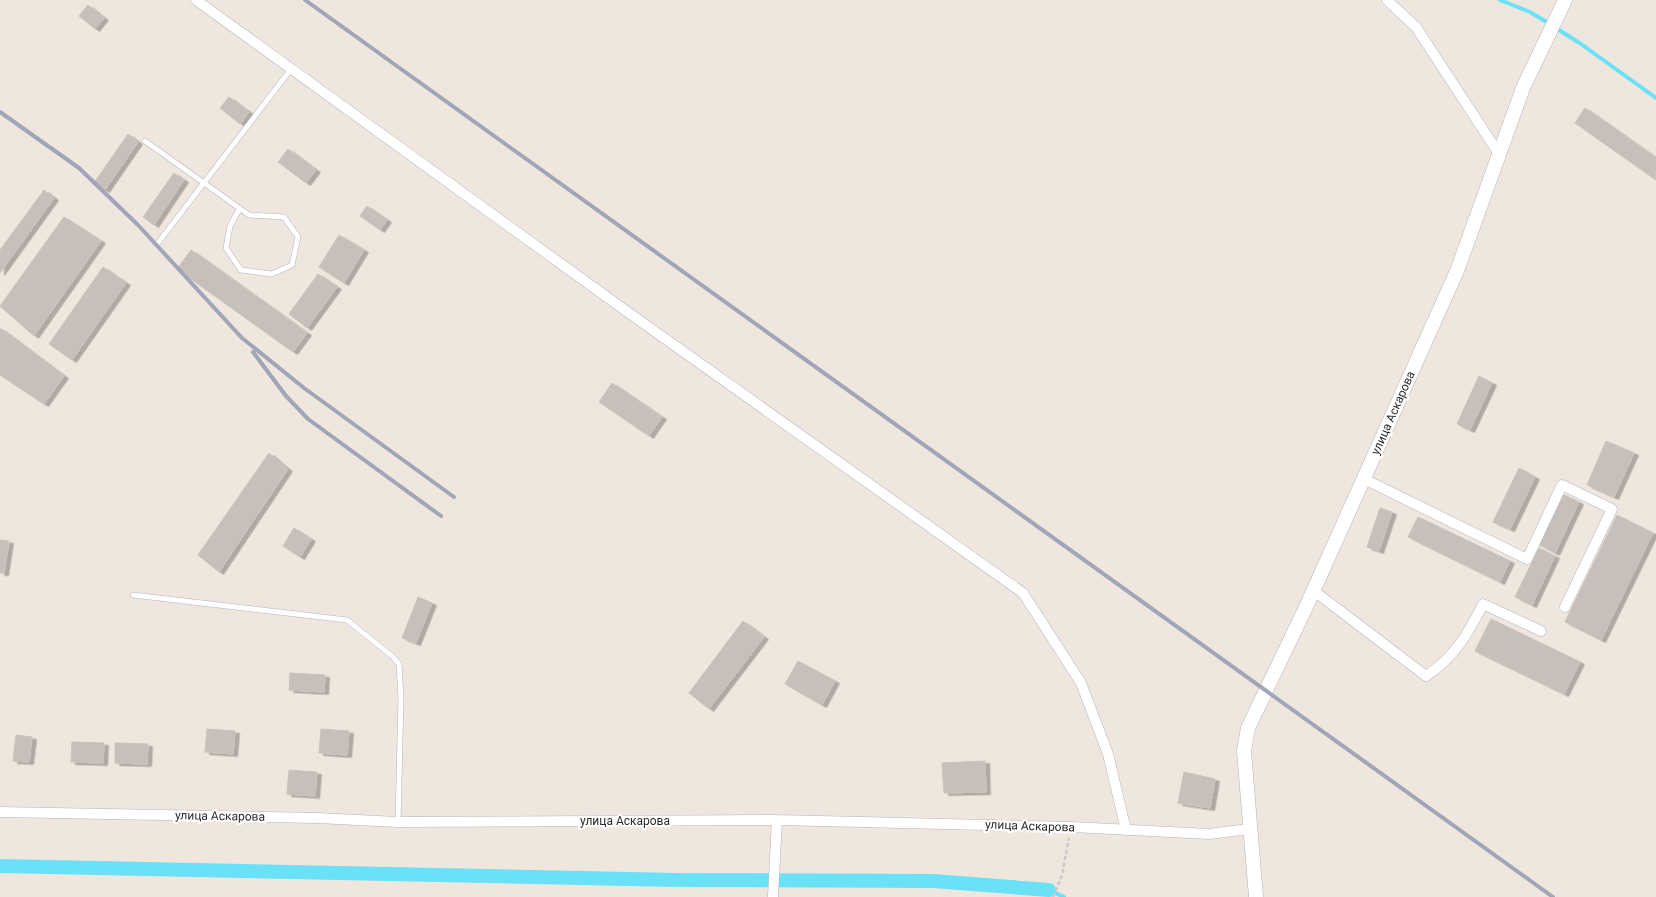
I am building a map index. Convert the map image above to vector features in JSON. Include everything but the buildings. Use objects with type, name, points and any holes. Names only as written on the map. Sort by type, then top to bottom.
[{"type":"main road","name":"улица Аскарова","points":[[1256,897],[1244,751],[1248,728],[1314,591],[1457,271],[1523,88],[1564,0]]},
{"type":"street","points":[[196,0],[629,313],[1023,593],[1081,683],[1108,754],[1126,830]]},
{"type":"street","points":[[1387,0],[1416,27],[1448,73],[1499,154]]},
{"type":"street","points":[[1364,479],[1527,559],[1562,485],[1612,508],[1565,607]]},
{"type":"street","points":[[1314,591],[1426,676],[1445,664],[1471,628],[1483,604],[1541,631]]},
{"type":"street","name":"улица Аскарова","points":[[0,812],[317,818],[398,822],[777,820],[1072,827],[1209,834],[1249,829]]},
{"type":"street","points":[[773,897],[777,820]]},
{"type":"lane","points":[[158,242],[292,68]]},
{"type":"lane","points":[[145,141],[240,208],[249,215],[284,217],[298,237],[292,265],[272,274],[241,270],[226,248],[230,226],[240,208]]},
{"type":"lane","points":[[133,595],[347,620],[392,656],[399,664],[401,698],[398,822]]},
{"type":"path","points":[[1053,897],[1062,875],[1072,827]]},
{"type":"waterway","points":[[1500,0],[1530,12],[1550,24]]},
{"type":"waterway","points":[[1556,28],[1656,98]]},
{"type":"waterway","points":[[0,866],[677,880],[933,881],[1049,890]]},
{"type":"waterway","points":[[1049,890],[1064,897]]},
{"type":"railway","points":[[305,0],[1553,897]]},
{"type":"railway","points":[[0,112],[79,168],[138,225],[242,338],[304,388],[454,497]]},
{"type":"railway","points":[[253,352],[286,396],[308,419],[441,516]]}]
